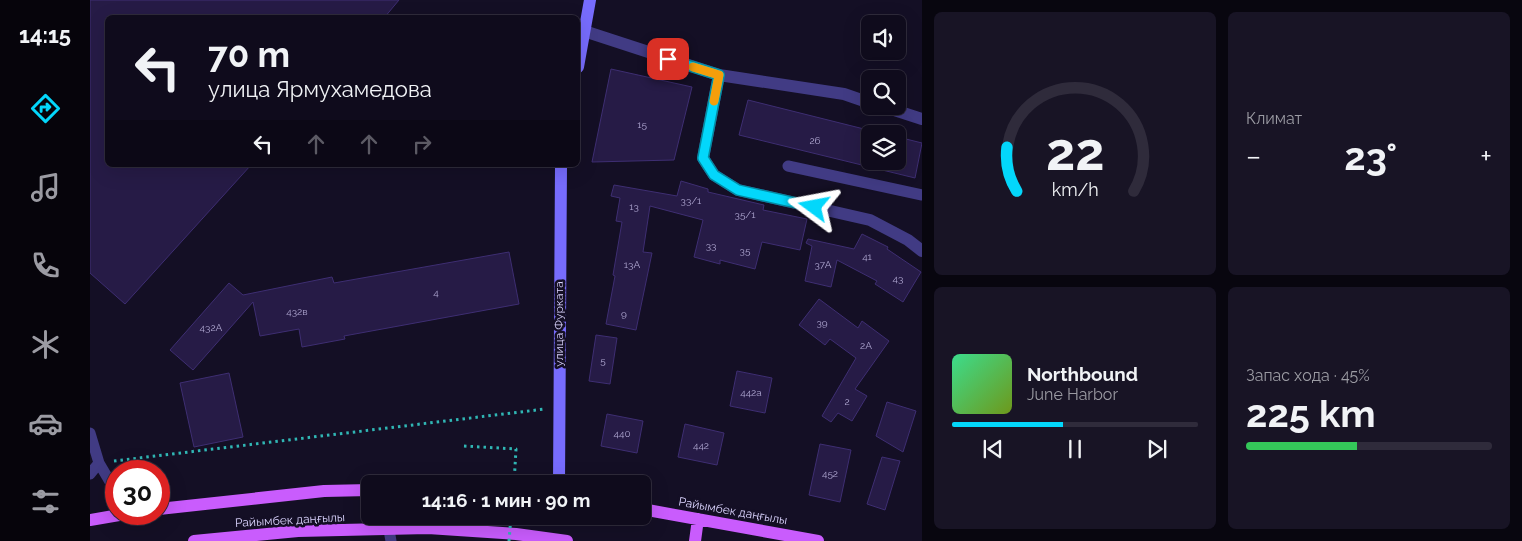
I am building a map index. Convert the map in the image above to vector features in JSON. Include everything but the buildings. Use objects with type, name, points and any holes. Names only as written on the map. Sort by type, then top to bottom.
[{"type":"main road","name":"Райымбек даңғылы","points":[[170,508],[324,491],[361,490]]},
{"type":"main road","name":"Райымбек даңғылы","points":[[651,510],[818,541]]},
{"type":"main road","points":[[90,520],[105,517]]},
{"type":"main road","points":[[695,541],[698,519]]},
{"type":"main road","name":"Райымбек даңғылы","points":[[194,541],[298,531],[390,535],[428,528],[516,534],[567,541]]},
{"type":"street","points":[[580,55],[590,0]]},
{"type":"street","points":[[584,31],[719,75],[844,94],[861,100]]},
{"type":"street","points":[[719,75],[703,158],[714,175],[738,190],[870,220],[908,240],[922,252]]},
{"type":"street","points":[[906,114],[922,119]]},
{"type":"street","name":"улица Фурката","points":[[559,475],[561,167]]},
{"type":"lane","points":[[788,166],[922,195]]},
{"type":"lane","points":[[90,433],[99,463],[105,473]]},
{"type":"lane","points":[[90,474],[99,463]]},
{"type":"path","points":[[99,463],[559,407]]},
{"type":"path","points":[[464,446],[516,448],[514,475]]},
{"type":"path","points":[[509,541],[510,525]]},
{"type":"slow traffic","points":[[693,67],[719,75],[714,101]]},
{"type":"route","points":[[668,59],[719,75],[703,158],[714,175],[738,190],[814,207]]}]
